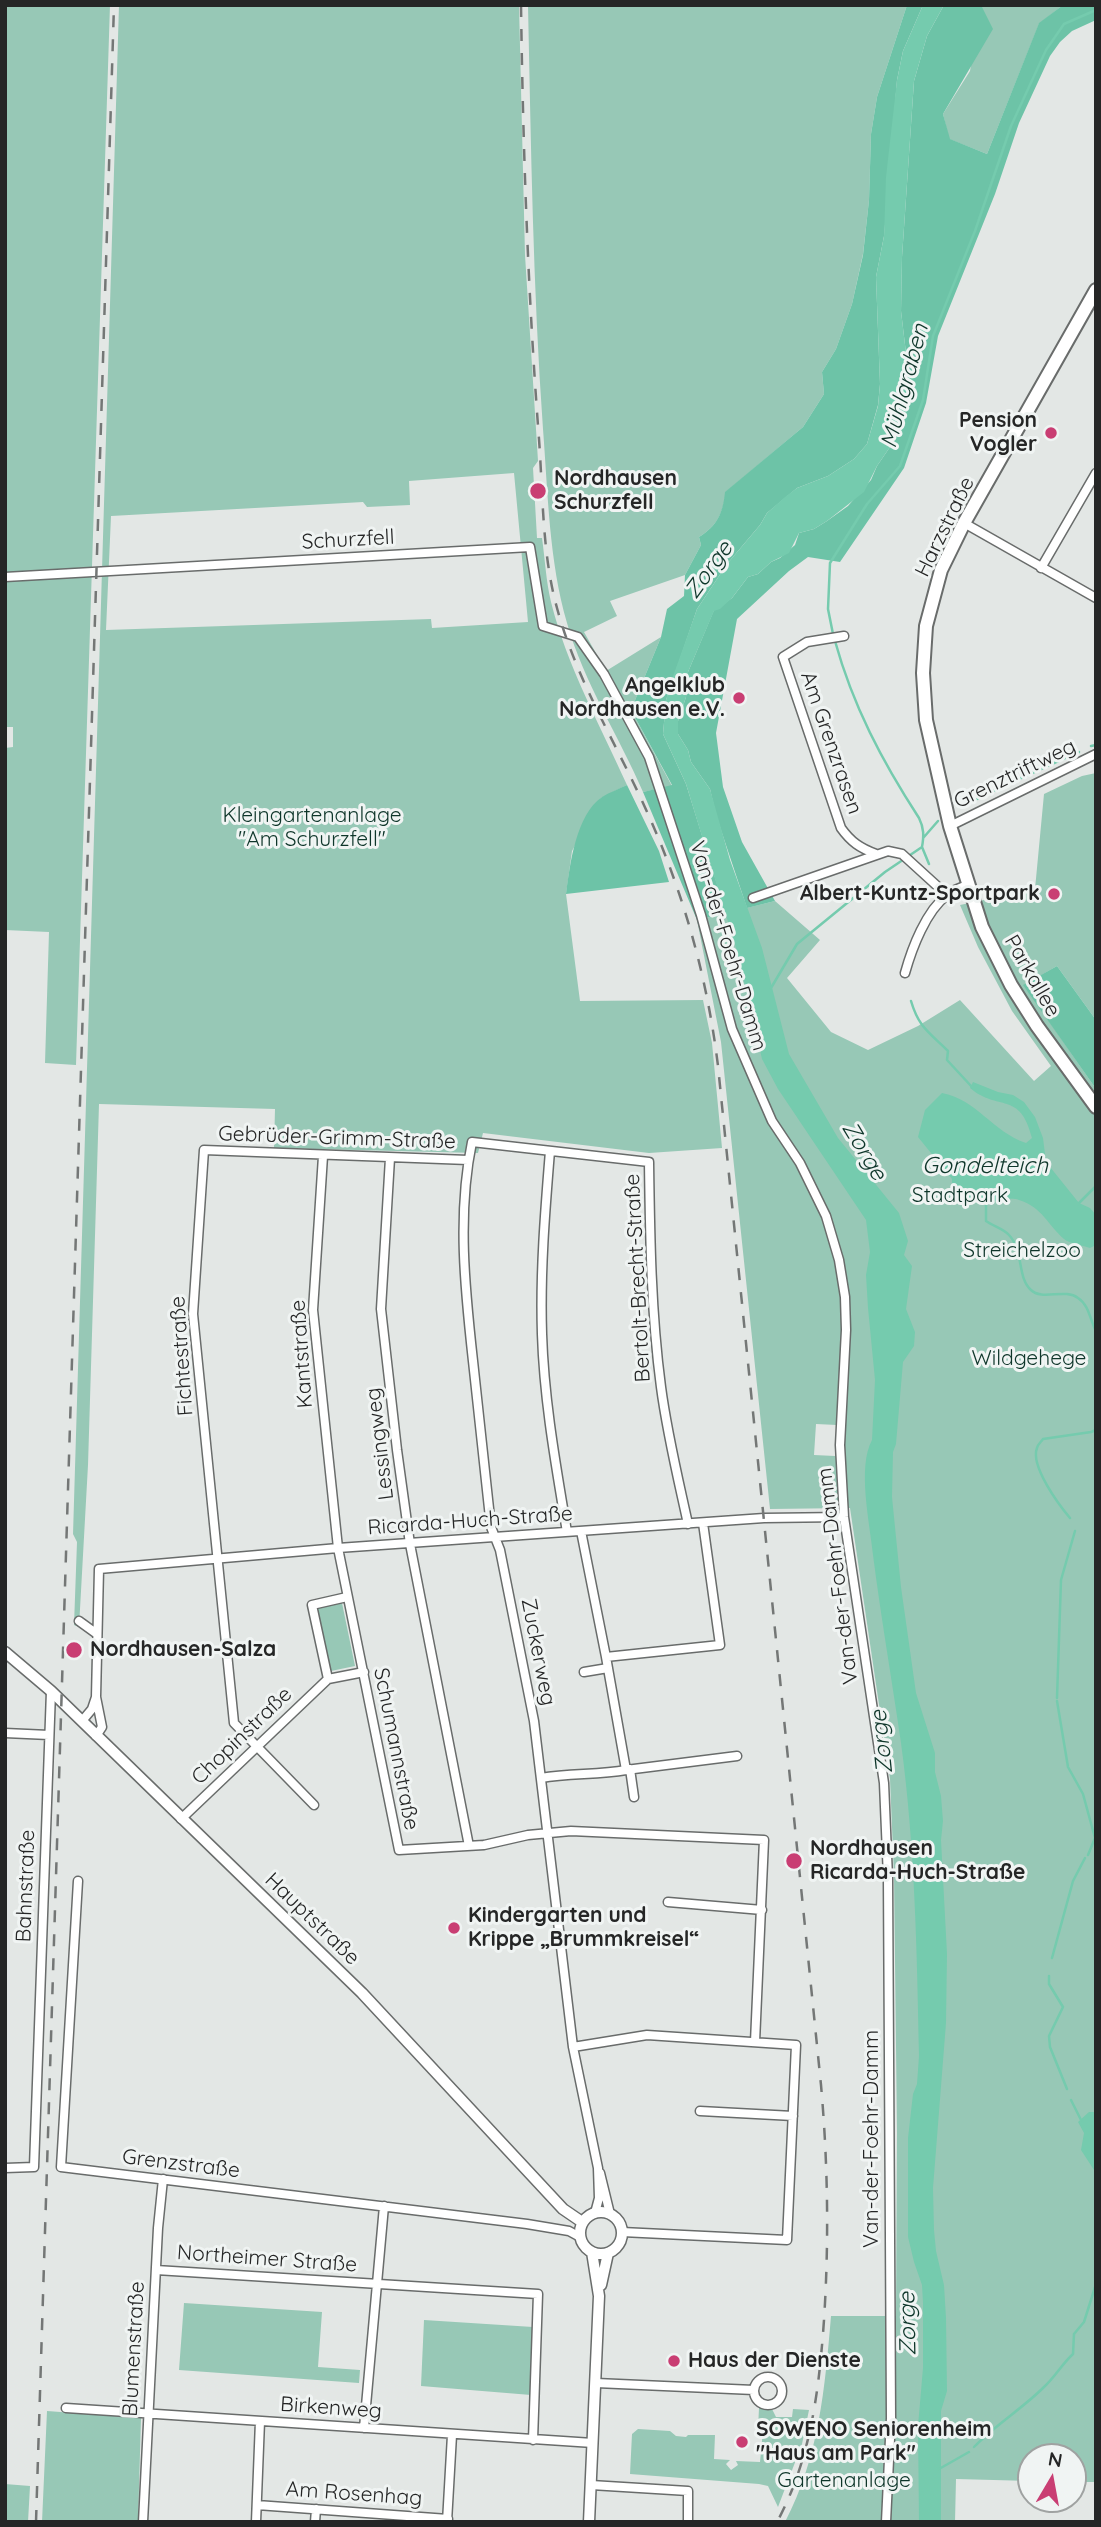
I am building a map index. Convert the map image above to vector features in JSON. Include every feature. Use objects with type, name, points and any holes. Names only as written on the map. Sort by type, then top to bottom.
[{"type":"main road","name":"Harzstraße","points":[[967,885],[950,826],[926,720],[923,663],[926,626],[941,569],[964,523],[1096,290]]},
{"type":"main road","name":"Parkallee","points":[[967,885],[989,942],[1011,985],[1096,1107]]},
{"type":"street","points":[[1041,568],[1096,473]]},
{"type":"street","points":[[964,523],[1096,598]]},
{"type":"street","name":"Schurzfell","points":[[5,577],[530,547],[543,626],[578,637],[604,674]]},
{"type":"street","name":"Am Grenzrasen","points":[[837,637],[807,642],[783,657],[841,828],[850,841],[876,854]]},
{"type":"street","name":"Van-der-Foehr-Damm","points":[[604,674],[649,757],[701,915],[732,1029],[772,1121],[800,1163],[826,1216],[839,1260],[845,1297],[846,1331],[840,1445],[844,1517],[884,1783],[888,1878],[891,2418],[886,2522]]},
{"type":"street","name":"Grenztriftweg","points":[[950,826],[1096,754]]},
{"type":"street","points":[[753,898],[888,851],[902,854],[947,895]]},
{"type":"street","points":[[905,973],[917,937],[947,895],[967,885]]},
{"type":"street","name":"Bertolt-Brecht-Straße","points":[[472,1142],[649,1162],[650,1271],[654,1329],[669,1436],[688,1524]]},
{"type":"street","name":"Zuckerweg","points":[[472,1142],[464,1207],[468,1313],[491,1527],[500,1550],[534,1721],[573,2048],[598,2168],[599,2198],[595,2213]]},
{"type":"street","name":"Gebrüder-Grimm-Straße","points":[[204,1150],[468,1160]]},
{"type":"street","name":"Fichtestraße","points":[[204,1150],[193,1314],[234,1723],[314,1805]]},
{"type":"street","points":[[550,1151],[543,1252],[542,1335],[553,1444],[567,1532]]},
{"type":"street","name":"Kantstraße","points":[[323,1156],[313,1311],[338,1548]]},
{"type":"street","name":"Lessingweg","points":[[390,1158],[382,1309],[410,1544],[469,1846]]},
{"type":"street","name":"Ricarda-Huch-Straße","points":[[97,1634],[99,1569],[338,1548],[764,1518],[844,1517]]},
{"type":"street","points":[[606,1657],[720,1645],[703,1523]]},
{"type":"street","points":[[582,1531],[634,1797]]},
{"type":"street","name":"Schumannstraße","points":[[338,1548],[399,1850],[469,1846],[548,1832],[571,1831],[764,1840],[762,1910]]},
{"type":"street","points":[[348,1597],[312,1605],[327,1679],[363,1672]]},
{"type":"street","points":[[79,1621],[97,1634],[96,1697],[102,1727],[96,1735]]},
{"type":"street","name":"Hauptstraße","points":[[5,1652],[51,1691],[362,1993],[564,2209],[582,2222]]},
{"type":"street","points":[[584,1672],[608,1668]]},
{"type":"street","name":"Chopinstraße","points":[[181,1819],[327,1679]]},
{"type":"street","name":"Bahnstraße","points":[[5,2168],[34,2167],[51,1691]]},
{"type":"street","points":[[82,1721],[92,1709],[96,1697]]},
{"type":"street","points":[[5,1733],[49,1735]]},
{"type":"street","points":[[541,1778],[571,1773],[596,1775],[737,1756]]},
{"type":"street","name":"Grenzstraße","points":[[78,1881],[61,2167],[527,2224],[569,2231],[580,2237]]},
{"type":"street","points":[[668,1902],[762,1910],[755,2042]]},
{"type":"street","points":[[573,2048],[647,2035],[796,2045],[787,2240],[622,2232]]},
{"type":"street","points":[[700,2111],[793,2116]]},
{"type":"street","name":"Zuckerweg","points":[[598,2168],[604,2180],[610,2214]]},
{"type":"street","name":"Blumenstraße","points":[[143,2522],[163,2179]]},
{"type":"street","name":"Northeimer Straße","points":[[364,2428],[384,2206]]},
{"type":"street","points":[[595,2213],[610,2214],[618,2221],[622,2232],[617,2247],[608,2253],[592,2252],[586,2248],[580,2237],[582,2222],[595,2213]]},
{"type":"street","points":[[592,2252],[599,2296]]},
{"type":"street","points":[[589,2522],[599,2296],[608,2253]]},
{"type":"street","name":"Northeimer Straße","points":[[156,2270],[538,2294],[533,2440]]},
{"type":"street","points":[[596,2383],[754,2390]]},
{"type":"street","name":"Birkenweg","points":[[66,2408],[593,2443]]},
{"type":"street","points":[[256,2522],[260,2421]]},
{"type":"street","points":[[448,2520],[452,2435]]},
{"type":"street","points":[[591,2485],[688,2491],[688,2522]]},
{"type":"street","name":"Am Rosenhag","points":[[257,2505],[388,2518],[448,2520]]},
{"type":"street","points":[[315,2522],[316,2509]]},
{"type":"green space","points":[[5,5],[110,5],[76,1065],[45,1063],[49,932],[5,930],[5,748],[13,747],[13,727],[5,727]]},
{"type":"green space","name":"Kleingartenanlage \"Am Schurzfell\"","points":[[119,5],[519,5],[525,255],[538,461],[533,468],[537,538],[542,538],[549,594],[566,649],[627,785],[601,798],[572,851],[566,894],[580,1001],[703,1000],[712,1043],[722,1148],[649,1153],[483,1133],[478,1153],[274,1148],[275,1109],[99,1104],[88,1465],[79,1627],[74,1625],[77,1542],[73,1534]],"holes":[[[514,473],[528,622],[432,628],[431,619],[106,630],[111,516],[363,502],[367,507],[410,505],[409,481]]]},
{"type":"green space","points":[[528,5],[907,5],[877,97],[871,134],[869,200],[863,254],[852,304],[836,349],[822,372],[824,394],[803,427],[726,492],[718,518],[699,537],[701,545],[685,575],[610,601],[617,616],[584,632],[606,671],[661,637],[631,710],[672,786],[643,792],[574,645],[556,576],[548,503],[537,323]]},
{"type":"green space","points":[[981,5],[1063,5],[1039,24],[987,154],[949,139],[943,114],[970,71]]},
{"type":"green space","name":"Stadtpark","points":[[1096,773],[1096,1020],[1057,966],[1024,985],[1096,1089],[1096,2482],[1087,2482],[1087,2443],[1017,2443],[1017,2481],[956,2479],[955,2522],[941,2522],[941,2478],[919,2477],[919,2522],[785,2522],[806,2473],[813,2447],[823,2396],[831,2316],[896,2316],[897,2133],[894,1875],[890,1779],[850,1508],[770,1509],[721,1042],[697,920],[775,901],[820,940],[787,978],[831,1032],[868,1050],[918,1026],[960,1000],[1034,1081],[1051,1066],[1012,1011],[978,947],[960,905],[1035,889],[1044,794],[1082,776]],"holes":[[[816,1424],[837,1425],[835,1456],[814,1455]]]},
{"type":"green space","points":[[342,1603],[355,1666],[331,1671],[317,1608]]},
{"type":"green space","points":[[184,2303],[322,2312],[318,2367],[360,2370],[359,2383],[179,2370]]},
{"type":"green space","points":[[424,2320],[533,2327],[531,2395],[421,2386]]},
{"type":"green space","points":[[759,2408],[772,2409],[776,2417],[792,2417],[793,2409],[809,2410],[802,2444],[778,2507],[768,2486],[630,2474],[632,2434],[638,2429],[670,2431],[676,2436],[686,2437],[715,2435],[714,2459],[730,2460],[726,2464],[731,2470],[738,2465],[736,2461],[760,2462],[763,2430],[758,2429]]},
{"type":"green space","points":[[47,2411],[141,2418],[138,2522],[42,2522]]},
{"type":"green space","points":[[5,2484],[30,2486],[28,2522],[5,2522]]},
{"type":"shaded area","points":[[907,5],[923,5],[903,51],[897,80],[884,236],[876,277],[880,384],[878,405],[867,444],[854,459],[828,476],[797,488],[767,513],[727,564],[697,609],[666,700],[663,734],[686,784],[726,913],[697,920],[643,792],[672,785],[631,710],[661,637],[667,609],[684,596],[685,575],[701,545],[699,537],[718,518],[725,492],[803,427],[824,394],[822,372],[836,349],[852,304],[863,255],[869,200],[871,134],[877,97]]},
{"type":"shaded area","points":[[944,5],[981,5],[993,29],[943,114],[950,139],[987,154],[1039,23],[1063,5],[1096,5],[1096,20],[1072,31],[1060,42],[1050,56],[1019,123],[995,194],[938,336],[926,403],[904,468],[840,562],[808,557],[737,619],[716,733],[723,787],[742,842],[775,901],[747,908],[710,789],[691,762],[688,750],[678,734],[688,672],[714,610],[732,598],[748,577],[758,574],[795,545],[799,533],[814,529],[848,506],[871,480],[890,447],[896,421],[910,387],[901,311],[914,81],[927,36]]},
{"type":"shaded area","points":[[627,785],[659,851],[669,882],[566,894],[576,841],[586,816],[602,797]]},
{"type":"shaded area","points":[[1057,966],[1096,1020],[1096,1089],[1023,985]]},
{"type":"water","points":[[923,5],[944,5],[927,36],[914,81],[901,311],[910,387],[896,421],[890,447],[864,492],[827,521],[814,529],[799,533],[789,553],[771,562],[758,574],[748,577],[732,598],[714,611],[688,672],[678,734],[688,750],[691,762],[710,789],[730,860],[762,948],[789,1054],[838,1138],[899,1213],[908,1241],[904,1255],[912,1266],[906,1309],[915,1332],[914,1346],[903,1362],[893,1452],[892,1497],[916,1693],[935,1753],[935,1772],[943,1821],[941,1840],[947,1954],[946,2023],[933,2188],[936,2251],[944,2285],[946,2318],[947,2391],[941,2411],[941,2522],[919,2522],[918,2426],[923,2368],[923,2303],[922,2285],[908,2237],[908,2138],[919,2056],[916,1938],[906,1782],[866,1496],[865,1465],[872,1440],[875,1380],[866,1275],[870,1252],[866,1220],[778,1089],[762,1059],[737,951],[686,784],[663,734],[666,700],[697,609],[727,564],[767,513],[785,497],[797,488],[828,476],[854,459],[867,444],[878,406],[880,384],[876,277],[884,236],[886,177],[897,80],[903,51]]},
{"type":"water","name":"Gondelteich","points":[[973,1082],[1013,1095],[1024,1102],[1035,1117],[1043,1138],[1046,1162],[1079,1203],[1090,1208],[1096,1215],[1096,1245],[1090,1248],[1067,1241],[1027,1203],[1010,1199],[975,1200],[952,1188],[952,1179],[918,1137],[925,1110],[942,1093],[965,1102],[1014,1138],[1026,1143],[1032,1138],[1021,1113],[1014,1107],[980,1095],[970,1088]]},
{"type":"water","points":[[1089,2112],[1096,2112],[1096,2178],[1081,2150],[1084,2133],[1078,2122]]},
{"type":"waterway","name":"Mühlgraben","points":[[833,634],[828,609],[830,563],[867,504],[900,466],[923,400],[933,336],[975,231],[1011,126],[1046,50],[1064,24],[1096,10]]},
{"type":"waterway","name":"Mühlgraben","points":[[771,988],[797,944],[885,872],[922,847],[921,822],[860,711],[835,641]]},
{"type":"waterway","points":[[1091,746],[1096,745]]},
{"type":"waterway","points":[[1021,778],[1065,758]]},
{"type":"waterway","points":[[960,807],[1012,782]]},
{"type":"waterway","points":[[924,837],[938,821]]},
{"type":"waterway","points":[[922,847],[929,864]]},
{"type":"waterway","points":[[911,1001],[921,1024],[948,1051],[947,1060],[972,1087]]},
{"type":"waterway","points":[[1078,1204],[1096,1186]]},
{"type":"waterway","points":[[986,1201],[986,1221],[1007,1233],[1014,1241],[1024,1279],[1031,1290],[1041,1294],[1067,1294],[1078,1298],[1087,1309],[1096,1331]]},
{"type":"waterway","points":[[1070,1518],[1041,1475],[1036,1456],[1037,1448],[1043,1439],[1096,1430]]},
{"type":"waterway","points":[[1057,1698],[1061,1580],[1075,1531]]},
{"type":"waterway","points":[[1057,1701],[1068,1767],[1083,1794],[1095,1838],[1088,1855]]},
{"type":"waterway","points":[[1052,1958],[1073,1881],[1085,1858]]},
{"type":"waterway","points":[[1049,1976],[1049,1984],[1063,2007],[1049,2036],[1050,2047],[1067,2089]]},
{"type":"waterway","points":[[1071,2100],[1081,2120]]},
{"type":"waterway","points":[[974,2447],[1036,2395],[1073,2354],[1074,2334],[1084,2322],[1096,2284]]},
{"type":"waterway","points":[[939,2469],[969,2452]]},
{"type":"railway","points":[[36,2522],[114,5]]},
{"type":"railway","points":[[521,5],[532,331],[548,567],[557,608],[574,659],[643,803],[681,899],[700,965],[718,1066],[825,2144],[826,2291],[816,2398],[798,2474],[777,2522]]},
{"type":"place","name":"Pension Vogler","points":[[1051,433]]},
{"type":"place","name":"Nordhausen Schurzfell","points":[[538,491]]},
{"type":"place","name":"Angelklub Nordhausen e.V.","points":[[739,698]]},
{"type":"place","name":"Albert-Kuntz-Sportpark","points":[[1054,894]]},
{"type":"place","name":"Nordhausen-Salza","points":[[74,1650]]},
{"type":"place","name":"Nordhausen Ricarda-Huch-Straße","points":[[794,1861]]},
{"type":"place","name":"Kindergarten und Krippe „Brummkreisel“","points":[[454,1928]]},
{"type":"place","name":"Haus der Dienste","points":[[674,2361]]},
{"type":"place","name":"SOWENO Seniorenheim \"Haus am Park\"","points":[[742,2442]]},
{"type":"water label","name":"Zorge","points":[[709,570]]},
{"type":"water label","name":"Zorge","points":[[864,1151]]},
{"type":"water label","name":"Zorge","points":[[882,1742]]},
{"type":"water label","name":"Zorge","points":[[908,2324]]},
{"type":"park label","name":"Streichelzoo","points":[[1022,1251]]},
{"type":"park label","name":"Wildgehege","points":[[1029,1359]]},
{"type":"park label","name":"Gartenanlage","points":[[844,2481]]}]
